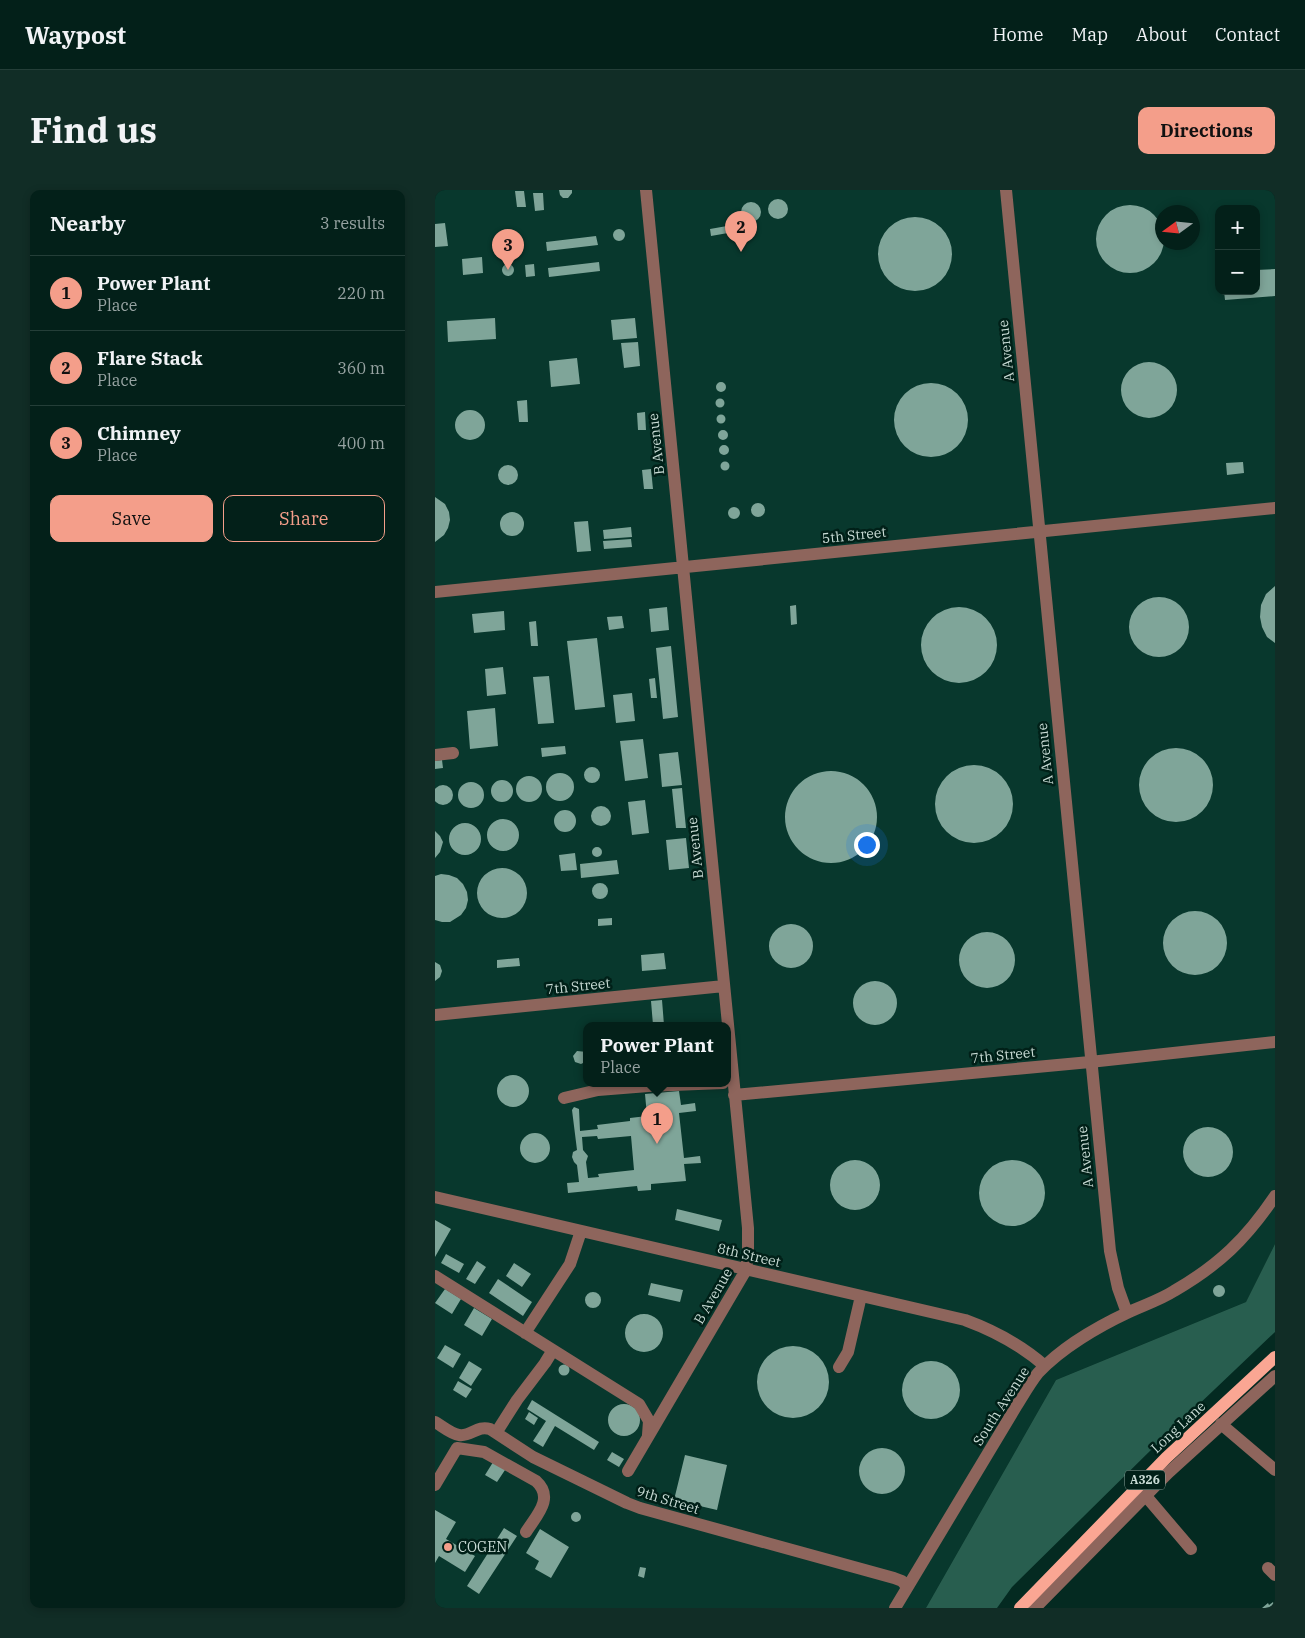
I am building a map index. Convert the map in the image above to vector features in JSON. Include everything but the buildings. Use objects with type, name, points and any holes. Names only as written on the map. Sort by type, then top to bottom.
[{"type":"main road","name":"Long Lane","points":[[1020,1608],[1166,1458],[1275,1357]]},
{"type":"lane","name":"B Avenue","points":[[646,190],[724,986],[726,1022]]},
{"type":"lane","name":"A Avenue","points":[[1006,190],[1110,1251],[1118,1288],[1127,1313]]},
{"type":"lane","name":"5th Street","points":[[435,592],[1275,508]]},
{"type":"lane","points":[[435,755],[453,753]]},
{"type":"lane","name":"7th Street","points":[[435,1015],[724,986]]},
{"type":"lane","name":"7th Street","points":[[731,1086],[1090,1062],[1275,1042]]},
{"type":"lane","name":"7th Street","points":[[564,1098],[598,1090],[636,1087]]},
{"type":"lane","name":"B Avenue","points":[[628,1471],[746,1270],[748,1228],[729,1087]]},
{"type":"lane","name":"South Avenue","points":[[895,1608],[1021,1399],[1045,1366],[1085,1336],[1127,1313],[1172,1293],[1216,1263],[1249,1233],[1275,1196]]},
{"type":"lane","name":"8th Street","points":[[435,1197],[965,1320],[1017,1343],[1045,1366]]},
{"type":"lane","points":[[525,1333],[570,1264],[581,1230]]},
{"type":"lane","points":[[435,1276],[639,1404],[649,1421],[648,1438]]},
{"type":"lane","points":[[839,1367],[848,1352],[861,1296]]},
{"type":"lane","points":[[496,1433],[553,1350]]},
{"type":"lane","points":[[1035,1608],[1145,1496],[1275,1376]]},
{"type":"lane","name":"9th Street","points":[[435,1422],[459,1435],[469,1434],[476,1429],[484,1427],[533,1457],[627,1503],[659,1514],[894,1578],[902,1581],[907,1587]]},
{"type":"lane","points":[[1221,1424],[1275,1470]]},
{"type":"lane","points":[[435,1486],[457,1448],[484,1452],[493,1456],[542,1486],[545,1499],[543,1505],[526,1532]]},
{"type":"lane","points":[[1145,1496],[1191,1549]]},
{"type":"shaded area","points":[[435,190],[1275,190],[1275,1244],[1246,1302],[1056,1380],[926,1608],[435,1608]]},
{"type":"shaded area","points":[[1275,1244],[1275,1332],[1153,1448],[1012,1587],[997,1608],[926,1608],[1056,1380],[1246,1302]]},
{"type":"place","name":"Flare Stack","points":[[741,252]]},
{"type":"place","name":"Chimney","points":[[508,270]]},
{"type":"place","name":"Power Plant","points":[[657,1144]]},
{"type":"place","name":"COGEN","points":[[448,1547]]}]
